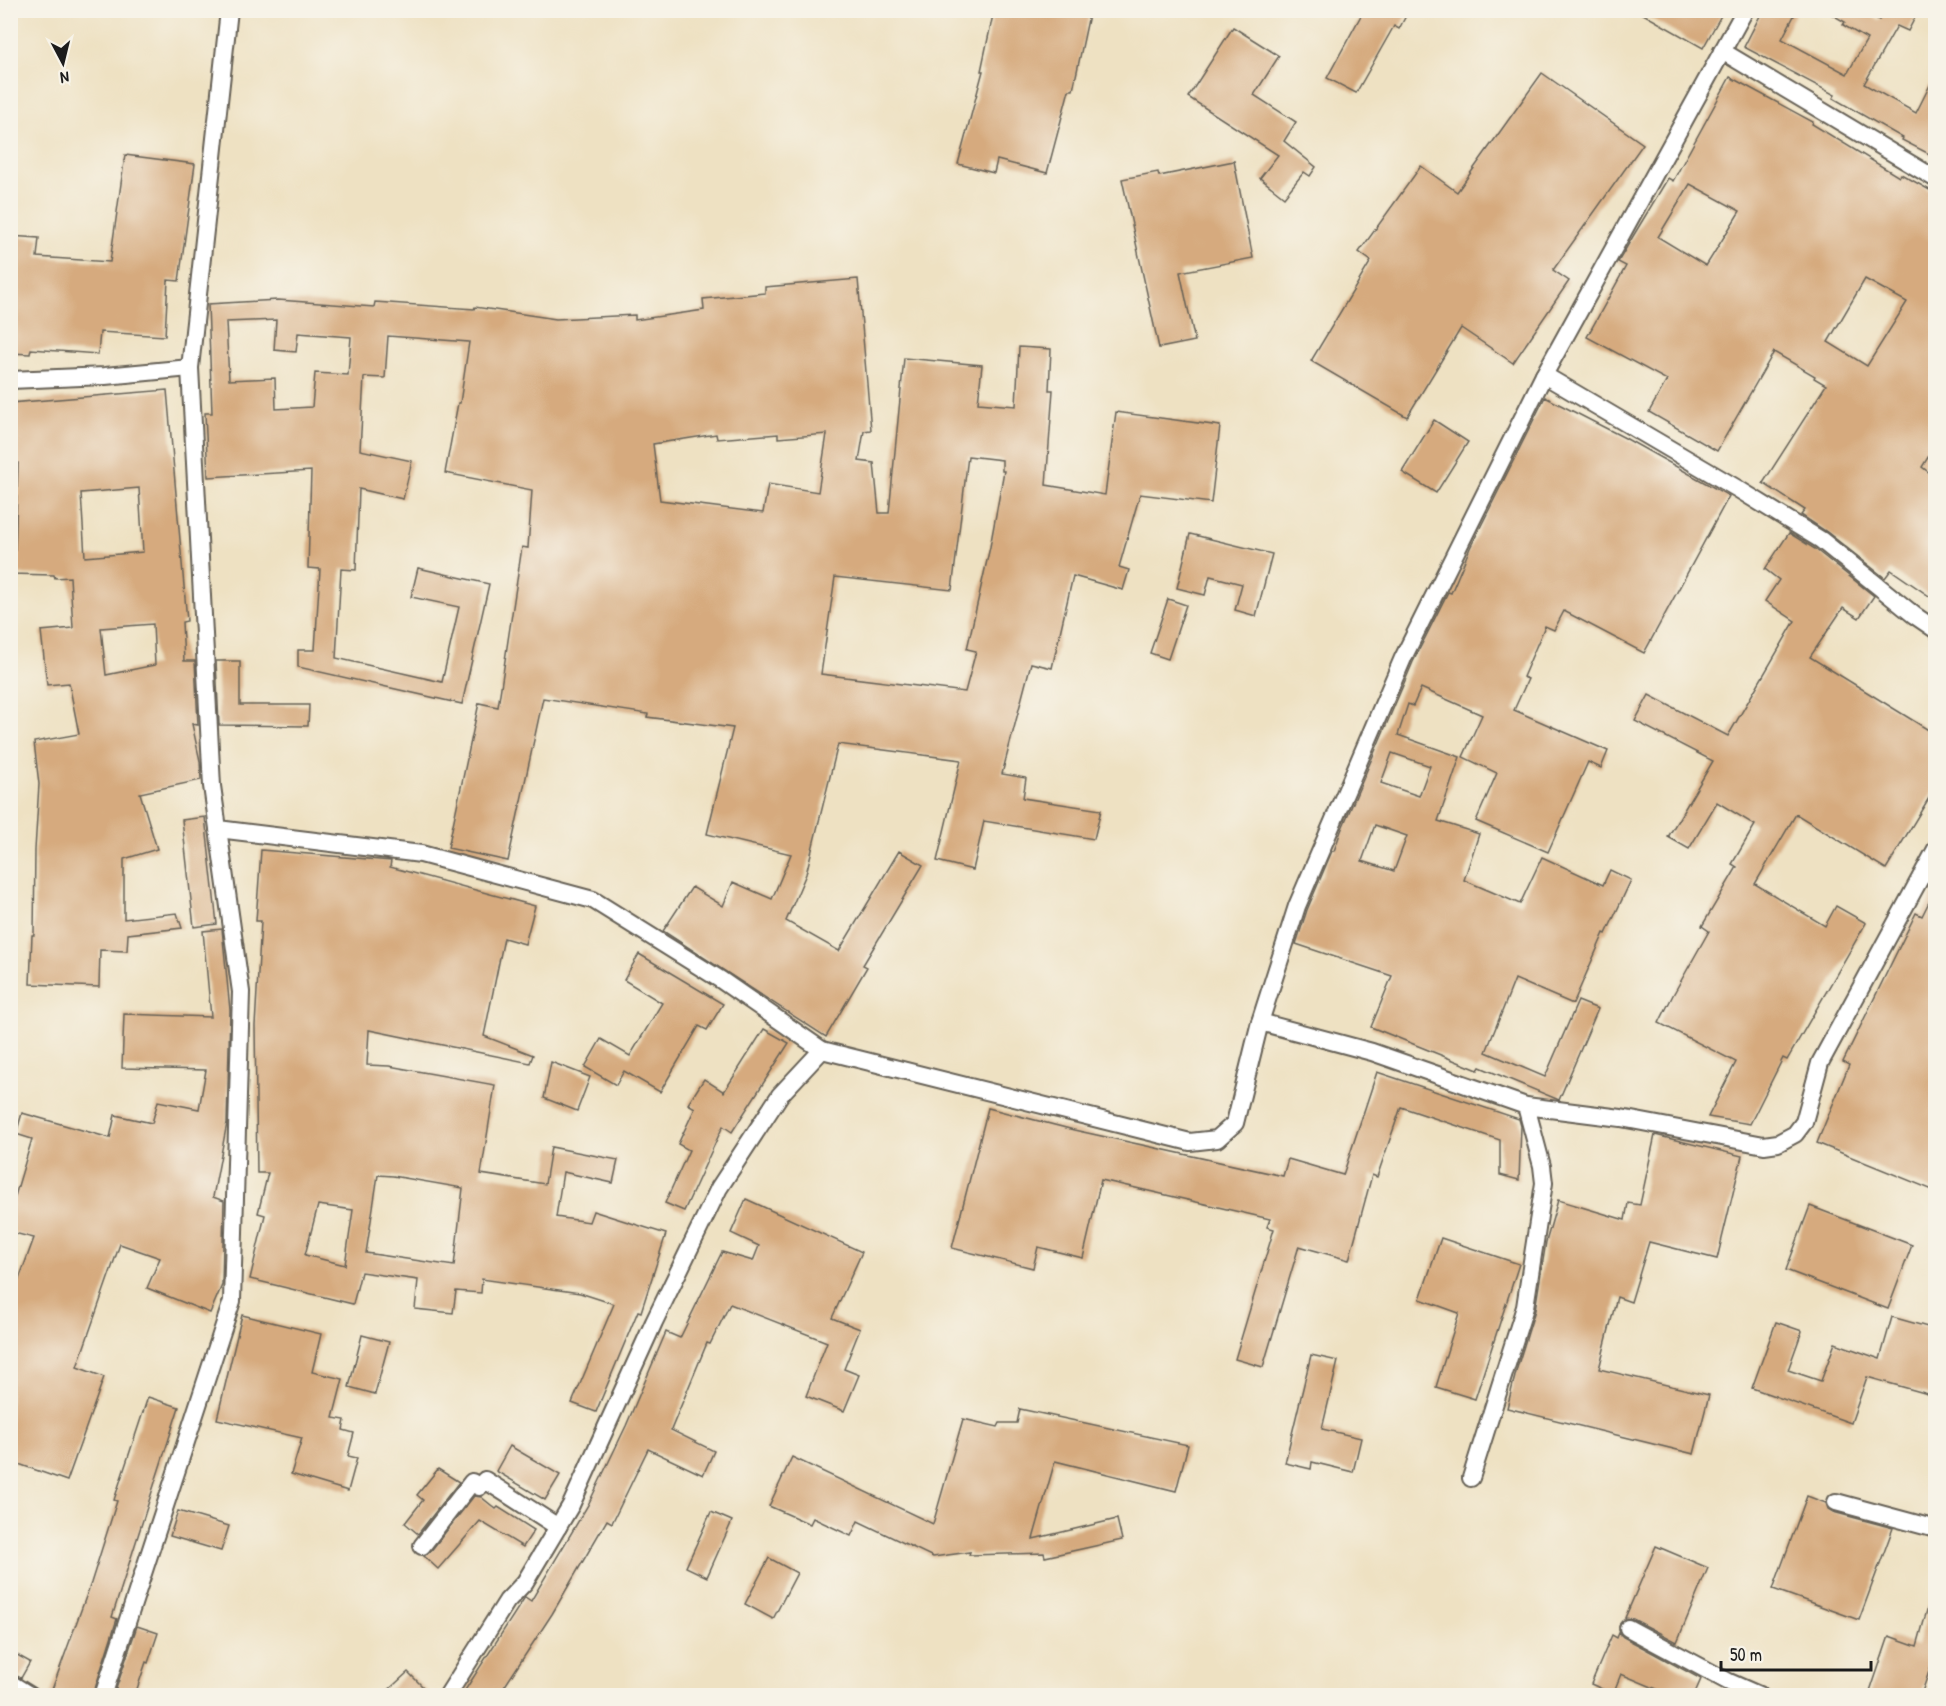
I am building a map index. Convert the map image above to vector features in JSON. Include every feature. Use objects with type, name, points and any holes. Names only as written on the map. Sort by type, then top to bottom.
[{"type":"street","points":[[103,1695],[232,1301],[241,992],[211,774],[190,368],[229,10]]},
{"type":"street","points":[[218,829],[421,854],[593,900],[721,980],[822,1050],[1190,1143],[1217,1139],[1235,1123],[1260,1022],[1297,906],[1403,658],[1544,375],[1745,10]]},
{"type":"street","points":[[1722,51],[1935,179]]},
{"type":"street","points":[[10,380],[105,376],[190,368]]},
{"type":"street","points":[[1544,375],[1821,540],[1935,630]]},
{"type":"street","points":[[1260,1022],[1372,1052],[1526,1106],[1621,1118],[1764,1145],[1778,1143],[1795,1134],[1804,1122],[1820,1064],[1935,849]]},
{"type":"street","points":[[447,1695],[507,1601],[525,1582],[571,1505],[654,1322],[719,1188],[780,1095],[822,1050]]},
{"type":"street","points":[[1471,1478],[1526,1307],[1541,1206],[1543,1174],[1526,1106]]},
{"type":"street","points":[[422,1546],[472,1482],[479,1486],[484,1480],[558,1527]]},
{"type":"street","points":[[1836,1502],[1935,1529]]},
{"type":"street","points":[[1628,1628],[1729,1682],[1761,1695]]},
{"type":"street","points":[[10,1683],[31,1695]]},
{"type":"building","points":[[994,10],[1090,10],[1073,90],[1069,90],[1047,173],[997,160],[994,173],[958,164],[983,71],[981,71]]},
{"type":"building","points":[[1364,10],[1409,10],[1399,29],[1394,26],[1356,93],[1327,78]]},
{"type":"building","points":[[1636,10],[1724,10],[1703,48]]},
{"type":"building","points":[[1763,10],[1797,10],[1782,39],[1847,74],[1867,39],[1843,25],[1845,22],[1824,10],[1862,10],[1879,20],[1881,17],[1868,10],[1919,10],[1908,31],[1897,26],[1864,84],[1916,113],[1935,75],[1935,157],[1902,140],[1903,138],[1833,98],[1835,95],[1744,47]]},
{"type":"building","points":[[1233,27],[1279,56],[1254,95],[1296,122],[1284,141],[1316,167],[1310,176],[1304,172],[1284,197],[1260,178],[1278,155],[1188,97]]},
{"type":"building","points":[[1542,73],[1643,144],[1553,270],[1569,281],[1513,363],[1461,328],[1407,417],[1311,361],[1371,261],[1359,252],[1421,166],[1457,192]]},
{"type":"building","points":[[1730,77],[1813,122],[1812,124],[1899,177],[1901,174],[1935,193],[1935,446],[1922,467],[1935,477],[1935,600],[1891,570],[1885,578],[1827,532],[1801,515],[1805,510],[1763,483],[1826,385],[1814,378],[1815,376],[1774,352],[1717,451],[1649,412],[1667,380],[1587,337],[1626,266],[1618,262],[1668,178],[1673,181]],"holes":[[[1690,184],[1740,211],[1706,266],[1658,237]],[[1865,279],[1907,302],[1867,366],[1828,342]]]},
{"type":"building","points":[[125,155],[195,164],[179,281],[168,280],[165,336],[100,332],[98,354],[31,349],[30,354],[10,353],[10,236],[39,238],[37,257],[110,262]]},
{"type":"building","points":[[1234,161],[1253,258],[1180,272],[1195,341],[1159,348],[1122,179],[1158,172],[1159,176]]},
{"type":"building","points":[[858,279],[871,430],[864,431],[859,461],[874,463],[879,513],[889,513],[904,358],[982,365],[978,403],[1016,406],[1019,347],[1051,349],[1049,390],[1053,390],[1046,485],[1105,495],[1116,412],[1220,426],[1211,503],[1140,494],[1119,567],[1129,570],[1123,590],[1073,576],[1052,668],[1031,663],[1002,774],[1026,778],[1023,798],[1101,810],[1094,839],[984,821],[973,870],[937,861],[961,760],[838,744],[806,874],[786,921],[839,951],[899,851],[923,865],[863,965],[867,967],[826,1037],[663,931],[692,887],[723,906],[733,882],[772,899],[791,854],[707,834],[733,728],[647,717],[648,714],[543,698],[508,861],[448,848],[479,703],[498,707],[522,547],[528,548],[532,490],[445,473],[458,403],[460,403],[469,342],[388,336],[385,378],[364,377],[360,450],[412,461],[403,499],[359,489],[356,570],[341,569],[336,658],[442,682],[459,607],[411,597],[418,568],[489,584],[462,704],[298,667],[298,650],[315,650],[320,569],[308,568],[311,471],[208,477],[205,413],[212,413],[208,304],[278,300],[374,307],[375,302],[474,309],[475,307],[556,319],[635,315],[635,320],[704,310],[703,299],[765,293],[765,287]],"holes":[[[276,320],[274,350],[296,352],[298,333],[351,337],[348,375],[315,373],[312,407],[276,409],[275,378],[229,380],[226,322]],[[716,434],[717,439],[778,434],[778,438],[827,434],[818,492],[768,484],[763,513],[660,500],[653,444]],[[968,456],[1002,460],[1002,471],[1004,471],[990,547],[967,649],[976,651],[965,692],[821,674],[835,577],[952,590]]]},
{"type":"building","points":[[167,390],[187,621],[182,622],[184,661],[195,661],[198,725],[192,724],[200,761],[201,780],[140,793],[157,849],[124,859],[124,919],[177,913],[182,928],[128,934],[127,951],[100,950],[99,987],[30,984],[39,784],[34,742],[79,734],[69,683],[47,685],[41,631],[73,628],[70,577],[10,574],[10,553],[15,554],[18,463],[14,463],[10,403]],"holes":[[[139,488],[143,552],[85,557],[81,493]],[[153,624],[155,665],[106,675],[101,628]]]},
{"type":"building","points":[[1545,397],[1729,496],[1644,653],[1564,611],[1554,630],[1545,626],[1523,677],[1528,679],[1514,710],[1608,751],[1601,768],[1588,762],[1548,852],[1476,821],[1497,773],[1463,757],[1482,715],[1421,688],[1413,706],[1408,704],[1398,735],[1460,757],[1438,821],[1479,834],[1464,880],[1520,904],[1542,857],[1603,885],[1610,870],[1631,880],[1606,934],[1604,933],[1573,1004],[1515,979],[1486,1052],[1545,1077],[1578,1001],[1598,1009],[1559,1100],[1480,1067],[1478,1070],[1371,1027],[1392,976],[1296,944],[1307,910],[1413,662],[1448,592],[1451,593],[1470,548]],"holes":[[[1392,753],[1430,766],[1419,796],[1381,783]],[[1375,825],[1407,836],[1394,871],[1362,861]]]},
{"type":"building","points":[[1434,420],[1468,442],[1436,493],[1402,472]]},
{"type":"building","points":[[1789,533],[1815,549],[1874,596],[1859,618],[1843,608],[1810,657],[1935,734],[1935,788],[1886,869],[1796,814],[1755,884],[1825,926],[1836,906],[1866,923],[1787,1060],[1783,1058],[1750,1124],[1708,1117],[1736,1062],[1659,1023],[1709,931],[1702,926],[1737,867],[1732,864],[1755,825],[1717,802],[1689,849],[1668,837],[1713,761],[1635,721],[1649,695],[1728,736],[1795,621],[1765,601],[1779,580],[1765,569]]},
{"type":"building","points":[[1190,534],[1272,554],[1256,616],[1235,610],[1242,584],[1210,576],[1205,595],[1177,588]]},
{"type":"building","points":[[1168,599],[1186,605],[1168,659],[1150,653]]},
{"type":"building","points":[[216,661],[240,661],[240,705],[309,705],[308,726],[219,725]]},
{"type":"building","points":[[205,817],[217,924],[194,927],[182,820]]},
{"type":"building","points":[[261,850],[391,861],[390,867],[535,906],[525,944],[504,938],[484,1036],[533,1055],[530,1063],[369,1030],[367,1065],[389,1066],[495,1085],[481,1174],[545,1184],[551,1147],[618,1160],[613,1183],[563,1172],[556,1217],[589,1222],[593,1211],[666,1234],[641,1312],[638,1311],[596,1412],[572,1403],[614,1304],[580,1293],[482,1279],[481,1293],[456,1291],[453,1313],[415,1309],[418,1280],[361,1272],[353,1304],[250,1279],[265,1215],[258,1213],[268,1173],[257,1173],[255,1026],[261,921],[256,921]],"holes":[[[378,1175],[463,1188],[454,1266],[366,1253]],[[318,1205],[353,1210],[345,1265],[305,1255]]]},
{"type":"building","points":[[1935,890],[1935,1191],[1817,1143],[1849,1065],[1843,1062],[1916,913],[1922,916]]},
{"type":"building","points":[[222,929],[230,1010],[227,1123],[213,1197],[224,1201],[222,1285],[210,1313],[147,1288],[160,1258],[120,1244],[77,1367],[104,1377],[67,1481],[10,1461],[10,1304],[34,1238],[10,1232],[10,1213],[32,1139],[16,1134],[22,1113],[110,1138],[115,1115],[152,1123],[158,1101],[199,1109],[206,1070],[122,1068],[124,1014],[211,1017],[203,931]]},
{"type":"building","points":[[639,954],[723,1004],[707,1030],[699,1026],[660,1092],[624,1071],[616,1085],[585,1067],[601,1039],[630,1056],[662,1003],[624,980]]},
{"type":"building","points":[[764,1029],[789,1043],[732,1132],[723,1126],[684,1211],[665,1203],[689,1150],[678,1144],[695,1108],[688,1104],[704,1079],[724,1092]]},
{"type":"building","points":[[551,1062],[590,1077],[577,1111],[544,1098]]},
{"type":"building","points":[[1377,1072],[1519,1119],[1521,1126],[1519,1180],[1500,1175],[1500,1140],[1401,1107],[1377,1177],[1372,1175],[1349,1260],[1299,1246],[1263,1367],[1235,1359],[1274,1229],[1267,1227],[1270,1219],[1101,1180],[1083,1258],[1038,1247],[1033,1268],[952,1248],[988,1108],[1074,1130],[1283,1176],[1288,1159],[1343,1175]]},
{"type":"building","points":[[1655,1135],[1742,1156],[1717,1259],[1649,1242],[1631,1302],[1617,1297],[1599,1369],[1709,1395],[1694,1454],[1507,1408],[1535,1310],[1546,1242],[1558,1200],[1625,1220],[1628,1203],[1640,1205]]},
{"type":"building","points":[[746,1199],[862,1252],[832,1318],[860,1329],[844,1369],[859,1375],[844,1411],[806,1396],[827,1342],[730,1304],[710,1344],[707,1343],[671,1430],[714,1451],[703,1475],[648,1449],[612,1523],[607,1520],[552,1614],[499,1695],[462,1695],[525,1597],[531,1601],[588,1505],[626,1426],[666,1332],[680,1338],[722,1252],[753,1261],[759,1246],[731,1233]]},
{"type":"building","points":[[1810,1206],[1912,1245],[1888,1309],[1786,1270]]},
{"type":"building","points":[[1441,1238],[1519,1264],[1475,1399],[1436,1387],[1459,1313],[1420,1299]]},
{"type":"building","points":[[242,1315],[321,1334],[312,1372],[343,1379],[333,1418],[345,1420],[343,1430],[354,1433],[348,1456],[357,1458],[348,1491],[291,1474],[302,1438],[217,1419]]},
{"type":"building","points":[[1892,1317],[1935,1329],[1935,1396],[1867,1377],[1851,1423],[1752,1388],[1776,1322],[1802,1331],[1788,1370],[1821,1381],[1835,1343],[1880,1359]]},
{"type":"building","points":[[362,1335],[389,1342],[375,1394],[349,1387]]},
{"type":"building","points":[[1311,1355],[1338,1361],[1322,1429],[1361,1438],[1353,1472],[1312,1462],[1311,1469],[1285,1463]]},
{"type":"building","points":[[148,1397],[179,1407],[112,1617],[117,1619],[93,1695],[50,1695],[91,1583],[117,1501],[114,1500]]},
{"type":"building","points":[[1020,1409],[1188,1445],[1176,1491],[1055,1461],[1033,1539],[1117,1519],[1122,1540],[1045,1557],[1044,1553],[969,1555],[970,1552],[933,1557],[858,1521],[851,1536],[813,1518],[810,1524],[769,1506],[792,1457],[933,1524],[963,1419],[998,1427],[1000,1423],[1017,1423]]},
{"type":"building","points":[[510,1446],[560,1475],[545,1500],[496,1471]]},
{"type":"building","points":[[438,1469],[459,1482],[418,1534],[405,1523],[423,1500],[417,1495]]},
{"type":"building","points":[[474,1496],[481,1497],[496,1509],[498,1507],[534,1530],[523,1547],[480,1521],[438,1569],[424,1556],[430,1552]]},
{"type":"building","points":[[1807,1496],[1826,1503],[1828,1509],[1833,1512],[1893,1528],[1859,1620],[1773,1589]]},
{"type":"building","points":[[178,1511],[229,1526],[221,1551],[170,1536]]},
{"type":"building","points":[[711,1512],[732,1521],[707,1577],[686,1567]]},
{"type":"building","points":[[1656,1546],[1708,1568],[1677,1642],[1633,1619],[1625,1618]]},
{"type":"building","points":[[769,1558],[797,1573],[773,1619],[745,1604]]},
{"type":"building","points":[[1931,1596],[1935,1597],[1935,1654],[1921,1695],[1869,1695],[1889,1636],[1917,1646]]},
{"type":"building","points":[[137,1626],[158,1633],[148,1663],[146,1662],[135,1695],[114,1695]]},
{"type":"building","points":[[1619,1633],[1701,1679],[1694,1695],[1671,1695],[1621,1674],[1613,1694],[1591,1684],[1612,1635],[1617,1638]]},
{"type":"building","points":[[10,1651],[30,1662],[21,1678],[10,1673]]},
{"type":"building","points":[[408,1672],[431,1695],[383,1695]]}]
